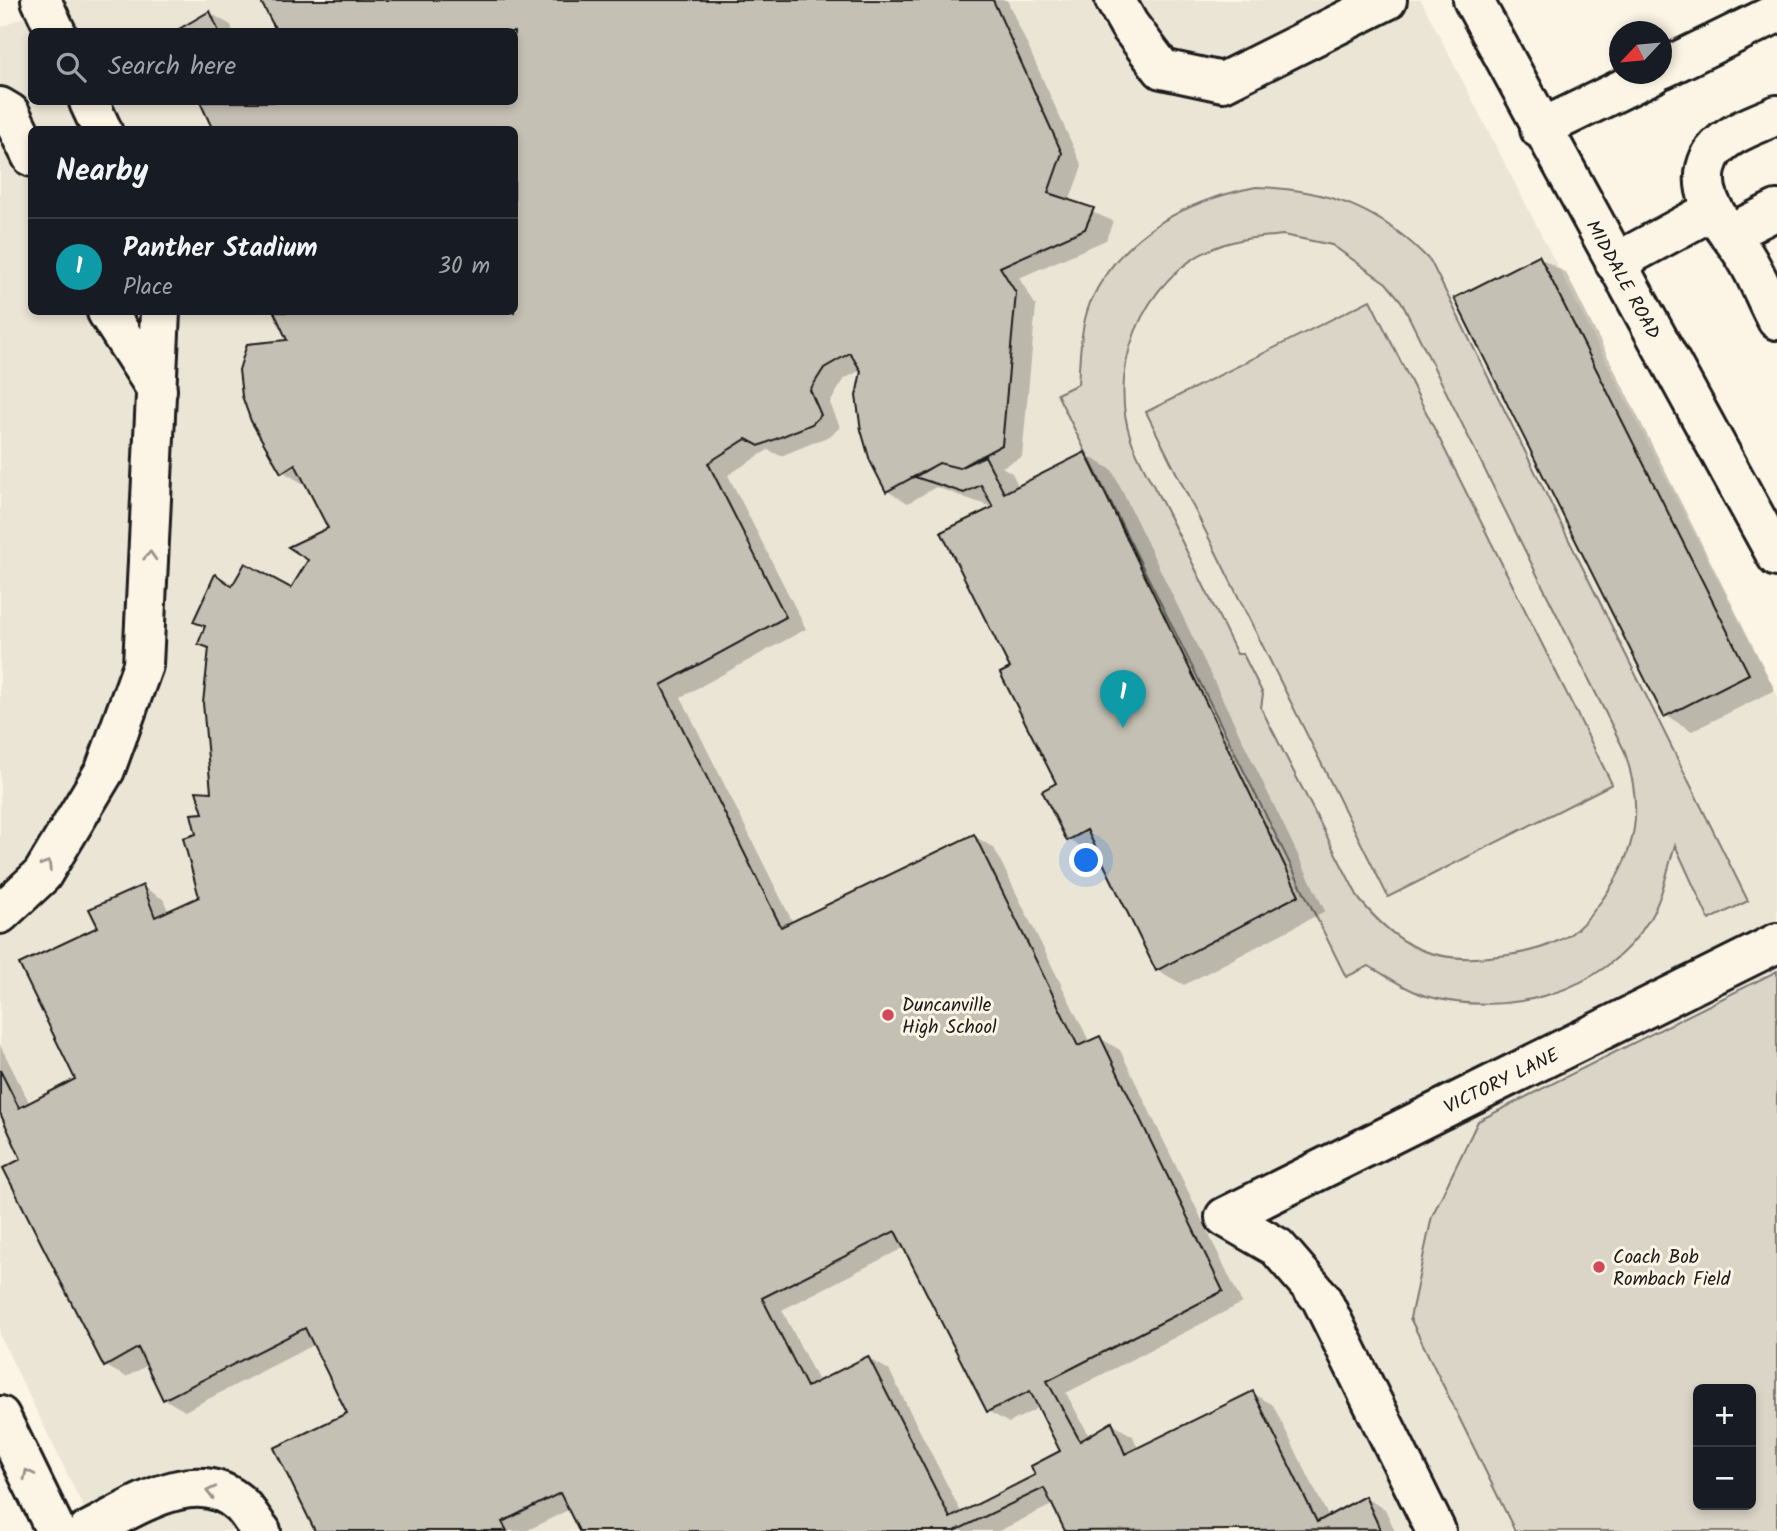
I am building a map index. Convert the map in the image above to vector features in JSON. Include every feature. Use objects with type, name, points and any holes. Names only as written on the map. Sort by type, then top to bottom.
[{"type":"street","points":[[41,0],[54,28]]},
{"type":"street","points":[[1115,0],[1129,25],[1161,69],[1223,82],[1362,6]]},
{"type":"street","name":"MIDDALE ROAD","points":[[1473,0],[1540,129],[1777,557]]},
{"type":"street","points":[[1672,64],[1777,13]]},
{"type":"street","points":[[1540,129],[1632,84]]},
{"type":"street","points":[[90,105],[100,126]]},
{"type":"street","points":[[0,107],[10,113],[28,149]]},
{"type":"street","points":[[1775,314],[1746,257],[1721,222],[1704,185],[1710,157],[1727,139],[1777,114]]},
{"type":"street","points":[[1615,262],[1721,222],[1777,210]]},
{"type":"street","points":[[109,315],[157,390]]},
{"type":"street","points":[[0,914],[42,875],[105,770],[143,665],[160,315]]},
{"type":"street","name":"VICTORY LANE","points":[[1436,1531],[1321,1298],[1277,1247],[1225,1217],[1777,943]]},
{"type":"street","points":[[0,1416],[56,1531]]},
{"type":"street","points":[[88,1531],[156,1516],[173,1490],[213,1489],[239,1503],[261,1531]]},
{"type":"shaded area","name":"Duncanville High School","points":[[57,0],[1421,0],[1777,695],[1777,1531],[95,1531],[0,1336],[0,28]]},
{"type":"shaded area","points":[[1256,187],[1282,189],[1307,192],[1352,205],[1393,228],[1431,262],[1748,901],[1709,920],[1675,845],[1654,911],[1630,945],[1606,966],[1580,982],[1551,994],[1488,1004],[1457,1002],[1426,996],[1404,987],[1369,966],[1346,977],[1057,394],[1078,384],[1081,343],[1090,303],[1103,278],[1119,257],[1137,239],[1180,211],[1230,193]],"holes":[[[1283,235],[1332,245],[1386,283],[1401,301],[1624,750],[1634,791],[1635,810],[1634,828],[1623,864],[1602,900],[1578,928],[1567,937],[1538,949],[1477,958],[1454,957],[1421,950],[1396,936],[1359,899],[1261,708],[1263,694],[1243,654],[1237,654],[1131,439],[1124,409],[1124,377],[1130,346],[1142,317],[1159,291],[1180,268],[1206,251],[1248,239]]]},
{"type":"shaded area","points":[[1370,300],[1612,784],[1388,897],[1146,412]]},
{"type":"shaded area","name":"Coach Bob Rombach Field","points":[[1777,971],[1777,1531],[1515,1531],[1410,1318],[1432,1216],[1478,1121]]},
{"type":"building","points":[[260,0],[993,0],[1062,153],[1048,193],[1094,208],[1085,229],[1000,267],[1016,293],[1002,445],[959,468],[939,463],[886,492],[870,461],[861,430],[856,396],[861,371],[850,353],[824,368],[810,390],[821,415],[812,424],[759,446],[746,439],[708,463],[786,617],[661,685],[781,927],[974,834],[1078,1046],[1100,1036],[1223,1291],[1047,1381],[1080,1441],[1112,1422],[1125,1454],[1253,1391],[1317,1522],[1365,1496],[1380,1529],[1065,1531],[1044,1488],[955,1531],[579,1531],[560,1493],[502,1522],[507,1531],[315,1531],[274,1448],[347,1413],[305,1328],[163,1400],[138,1348],[104,1367],[3,1168],[21,1159],[0,1113],[0,1070],[19,1108],[75,1079],[19,964],[98,927],[89,909],[143,885],[155,917],[199,897],[183,838],[196,834],[191,814],[203,813],[196,791],[211,792],[203,703],[209,648],[198,644],[205,626],[193,622],[215,574],[232,586],[245,563],[291,588],[308,560],[288,547],[328,528],[295,464],[281,473],[251,421],[242,396],[239,370],[247,344],[287,340],[275,315],[518,315],[518,126],[211,126],[201,105],[518,105],[518,28],[275,28]],"holes":[[[895,1231],[987,1412],[1030,1391],[1060,1451],[1031,1466],[1035,1475],[950,1518],[868,1356],[807,1387],[762,1298]]]},
{"type":"building","points":[[210,11],[217,28],[181,28]]},
{"type":"building","points":[[1539,255],[1749,674],[1664,717],[1454,298]]},
{"type":"building","points":[[1085,452],[1299,895],[1156,971],[1087,830],[1067,841],[1042,791],[1056,783],[1000,673],[1010,668],[941,532],[993,507],[981,485],[964,493],[915,477],[939,463],[959,468],[985,456],[1004,493]]},
{"type":"place","name":"Panther Stadium","points":[[1123,728]]},
{"type":"place","name":"Duncanville High School","points":[[888,1015]]},
{"type":"place","name":"Coach Bob Rombach Field","points":[[1599,1267]]}]
